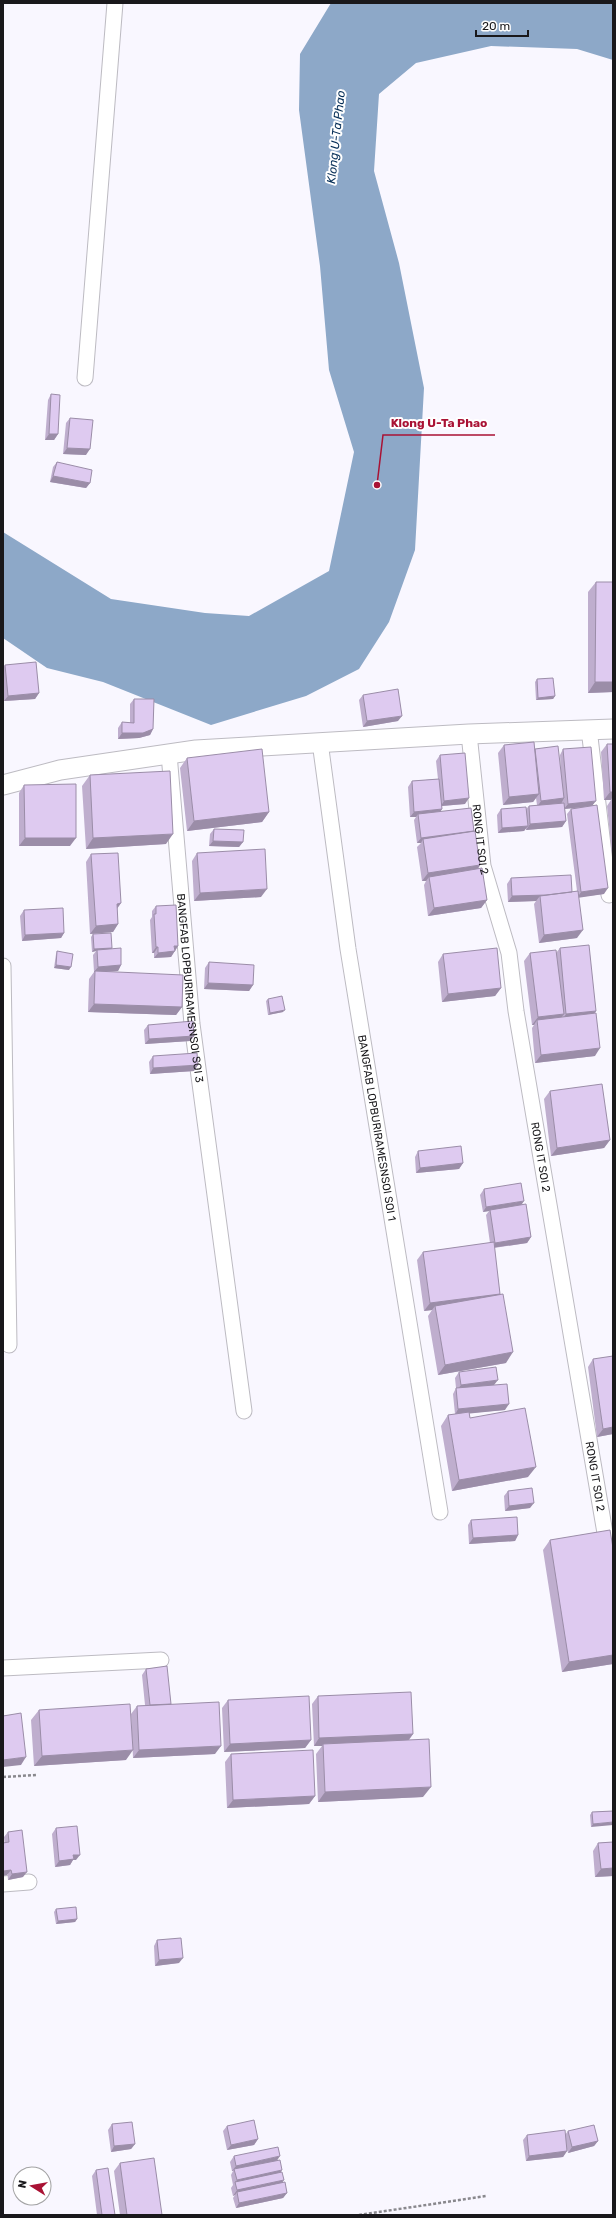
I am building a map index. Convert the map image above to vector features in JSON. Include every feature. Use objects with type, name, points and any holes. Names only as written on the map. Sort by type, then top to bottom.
[{"type":"street","points":[[84,378],[115,3]]},
{"type":"street","points":[[589,729],[609,895]]},
{"type":"street","points":[[3,785],[60,770],[196,750],[469,734],[613,729]]},
{"type":"street","name":"RONG IT SOI 2","points":[[469,734],[483,866],[509,953],[516,1011],[613,1580]]},
{"type":"street","name":"BANGFAB LOPBURIRAMESNSOI SOI 1","points":[[320,742],[326,774],[337,874],[348,949],[440,1512]]},
{"type":"street","name":"BANGFAB LOPBURIRAMESNSOI SOI 3","points":[[169,754],[192,1024],[244,1411]]},
{"type":"street","points":[[3,966],[9,1345]]},
{"type":"street","points":[[3,1668],[160,1660]]},
{"type":"street","points":[[3,1884],[29,1882]]},
{"type":"path","points":[[3,1777],[36,1775]]},
{"type":"path","points":[[359,2215],[486,2196]]},
{"type":"water","points":[[331,3],[613,3],[613,60],[577,49],[491,46],[416,63],[379,94],[374,171],[399,263],[424,388],[415,550],[389,622],[359,669],[306,696],[211,725],[103,682],[47,668],[3,638],[3,532],[111,599],[205,613],[249,616],[329,571],[354,452],[329,370],[320,266],[299,110],[300,54]]},
{"type":"building","points":[[51,394],[60,395],[58,434],[49,434]]},
{"type":"building","points":[[70,418],[93,420],[90,449],[67,448]]},
{"type":"building","points":[[57,462],[92,470],[90,483],[53,476]]},
{"type":"building","points":[[596,582],[613,582],[613,682],[595,682]]},
{"type":"building","points":[[36,662],[39,693],[8,696],[5,665]]},
{"type":"building","points":[[553,678],[555,696],[538,698],[537,679]]},
{"type":"building","points":[[398,689],[402,716],[367,721],[363,695]]},
{"type":"building","points":[[134,699],[154,699],[153,729],[143,733],[122,733],[122,722],[134,723]]},
{"type":"building","points":[[534,742],[539,794],[509,797],[504,745]]},
{"type":"building","points":[[607,744],[613,744],[613,792],[610,792]]},
{"type":"building","points":[[558,746],[564,798],[541,801],[535,749]]},
{"type":"building","points":[[591,747],[596,801],[568,804],[563,749]]},
{"type":"building","points":[[262,749],[269,812],[194,821],[187,758]]},
{"type":"building","points":[[465,753],[469,798],[444,801],[440,755]]},
{"type":"building","points":[[170,771],[173,834],[93,838],[90,775]]},
{"type":"building","points":[[439,779],[442,809],[414,812],[412,781]]},
{"type":"building","points":[[76,784],[76,838],[25,838],[24,785]]},
{"type":"building","points":[[564,803],[566,821],[530,824],[529,806]]},
{"type":"building","points":[[597,805],[608,888],[581,892],[571,809]]},
{"type":"building","points":[[526,807],[528,826],[502,828],[501,809]]},
{"type":"building","points":[[471,808],[474,831],[421,838],[418,814]]},
{"type":"building","points":[[214,829],[244,830],[243,842],[213,841]]},
{"type":"building","points":[[475,831],[480,865],[428,873],[423,839]]},
{"type":"building","points":[[265,849],[267,889],[200,893],[197,853]]},
{"type":"building","points":[[118,853],[121,903],[117,904],[118,924],[96,926],[91,854]]},
{"type":"building","points":[[482,868],[487,900],[434,908],[429,877]]},
{"type":"building","points":[[571,875],[572,892],[546,895],[512,896],[511,878]]},
{"type":"building","points":[[578,891],[583,930],[544,935],[540,896]]},
{"type":"building","points":[[176,905],[178,946],[174,946],[175,951],[158,953],[158,947],[156,947],[154,914],[156,914],[156,906]]},
{"type":"building","points":[[63,908],[64,933],[25,935],[24,910]]},
{"type":"building","points":[[111,933],[112,948],[94,949],[93,934]]},
{"type":"building","points":[[589,945],[596,1011],[566,1014],[560,948]]},
{"type":"building","points":[[121,948],[121,965],[98,967],[97,950]]},
{"type":"building","points":[[497,948],[501,988],[448,994],[443,954]]},
{"type":"building","points":[[556,950],[564,1014],[538,1017],[530,953]]},
{"type":"building","points":[[57,951],[73,954],[71,967],[56,965]]},
{"type":"building","points":[[209,962],[254,965],[253,985],[208,983]]},
{"type":"building","points":[[95,971],[183,975],[182,1007],[94,1004]]},
{"type":"building","points":[[282,996],[285,1010],[270,1013],[268,999]]},
{"type":"building","points":[[596,1013],[600,1048],[541,1055],[537,1020]]},
{"type":"building","points":[[193,1021],[194,1036],[149,1039],[148,1025]]},
{"type":"building","points":[[197,1053],[198,1065],[153,1068],[153,1056]]},
{"type":"building","points":[[602,1084],[610,1140],[557,1148],[550,1091]]},
{"type":"building","points":[[461,1146],[463,1163],[420,1168],[418,1151]]},
{"type":"building","points":[[521,1183],[524,1201],[486,1207],[484,1189]]},
{"type":"building","points":[[526,1204],[531,1237],[495,1243],[490,1210]]},
{"type":"building","points":[[494,1242],[500,1294],[430,1303],[423,1252]]},
{"type":"building","points":[[503,1294],[513,1352],[445,1365],[435,1306]]},
{"type":"building","points":[[613,1356],[613,1427],[603,1429],[593,1359]]},
{"type":"building","points":[[496,1367],[498,1380],[461,1385],[459,1372]]},
{"type":"building","points":[[507,1384],[509,1404],[458,1409],[456,1388]]},
{"type":"building","points":[[525,1408],[536,1467],[459,1480],[448,1415],[469,1412],[470,1418]]},
{"type":"building","points":[[532,1488],[534,1503],[509,1506],[508,1491]]},
{"type":"building","points":[[517,1517],[518,1535],[473,1538],[471,1520]]},
{"type":"building","points":[[610,1530],[613,1548],[613,1655],[569,1662],[550,1540]]},
{"type":"building","points":[[167,1666],[171,1704],[150,1705],[146,1669]]},
{"type":"building","points":[[411,1692],[413,1734],[319,1738],[318,1696]]},
{"type":"building","points":[[309,1696],[311,1740],[230,1744],[228,1700]]},
{"type":"building","points":[[219,1702],[221,1746],[139,1750],[137,1706]]},
{"type":"building","points":[[130,1704],[133,1750],[42,1756],[39,1710]]},
{"type":"building","points":[[21,1713],[26,1757],[3,1760],[3,1716]]},
{"type":"building","points":[[429,1739],[431,1787],[325,1792],[323,1744]]},
{"type":"building","points":[[313,1750],[315,1796],[233,1800],[231,1754]]},
{"type":"building","points":[[613,1811],[613,1822],[593,1824],[592,1812]]},
{"type":"building","points":[[77,1826],[80,1855],[73,1855],[74,1859],[59,1861],[56,1828]]},
{"type":"building","points":[[22,1830],[27,1872],[12,1874],[11,1870],[3,1871],[3,1843],[9,1842],[8,1832]]},
{"type":"building","points":[[613,1842],[613,1868],[601,1869],[598,1843]]},
{"type":"building","points":[[76,1907],[77,1919],[58,1921],[56,1909]]},
{"type":"building","points":[[181,1938],[183,1958],[159,1960],[157,1940]]},
{"type":"building","points":[[254,2120],[258,2139],[231,2145],[227,2126]]},
{"type":"building","points":[[132,2122],[135,2144],[114,2146],[112,2124]]},
{"type":"building","points":[[594,2125],[598,2141],[572,2147],[568,2131]]},
{"type":"building","points":[[565,2130],[567,2151],[529,2156],[527,2135]]},
{"type":"building","points":[[278,2147],[280,2156],[236,2166],[234,2156]]},
{"type":"building","points":[[154,2158],[162,2215],[127,2215],[120,2163]]},
{"type":"building","points":[[280,2160],[282,2170],[237,2180],[234,2169]]},
{"type":"building","points":[[108,2168],[115,2215],[102,2215],[96,2170]]},
{"type":"building","points":[[282,2172],[284,2180],[237,2190],[235,2182]]},
{"type":"building","points":[[285,2182],[287,2193],[239,2203],[237,2192]]},
{"type":"place","name":"Klong U-Ta Phao","points":[[377,485]]}]
